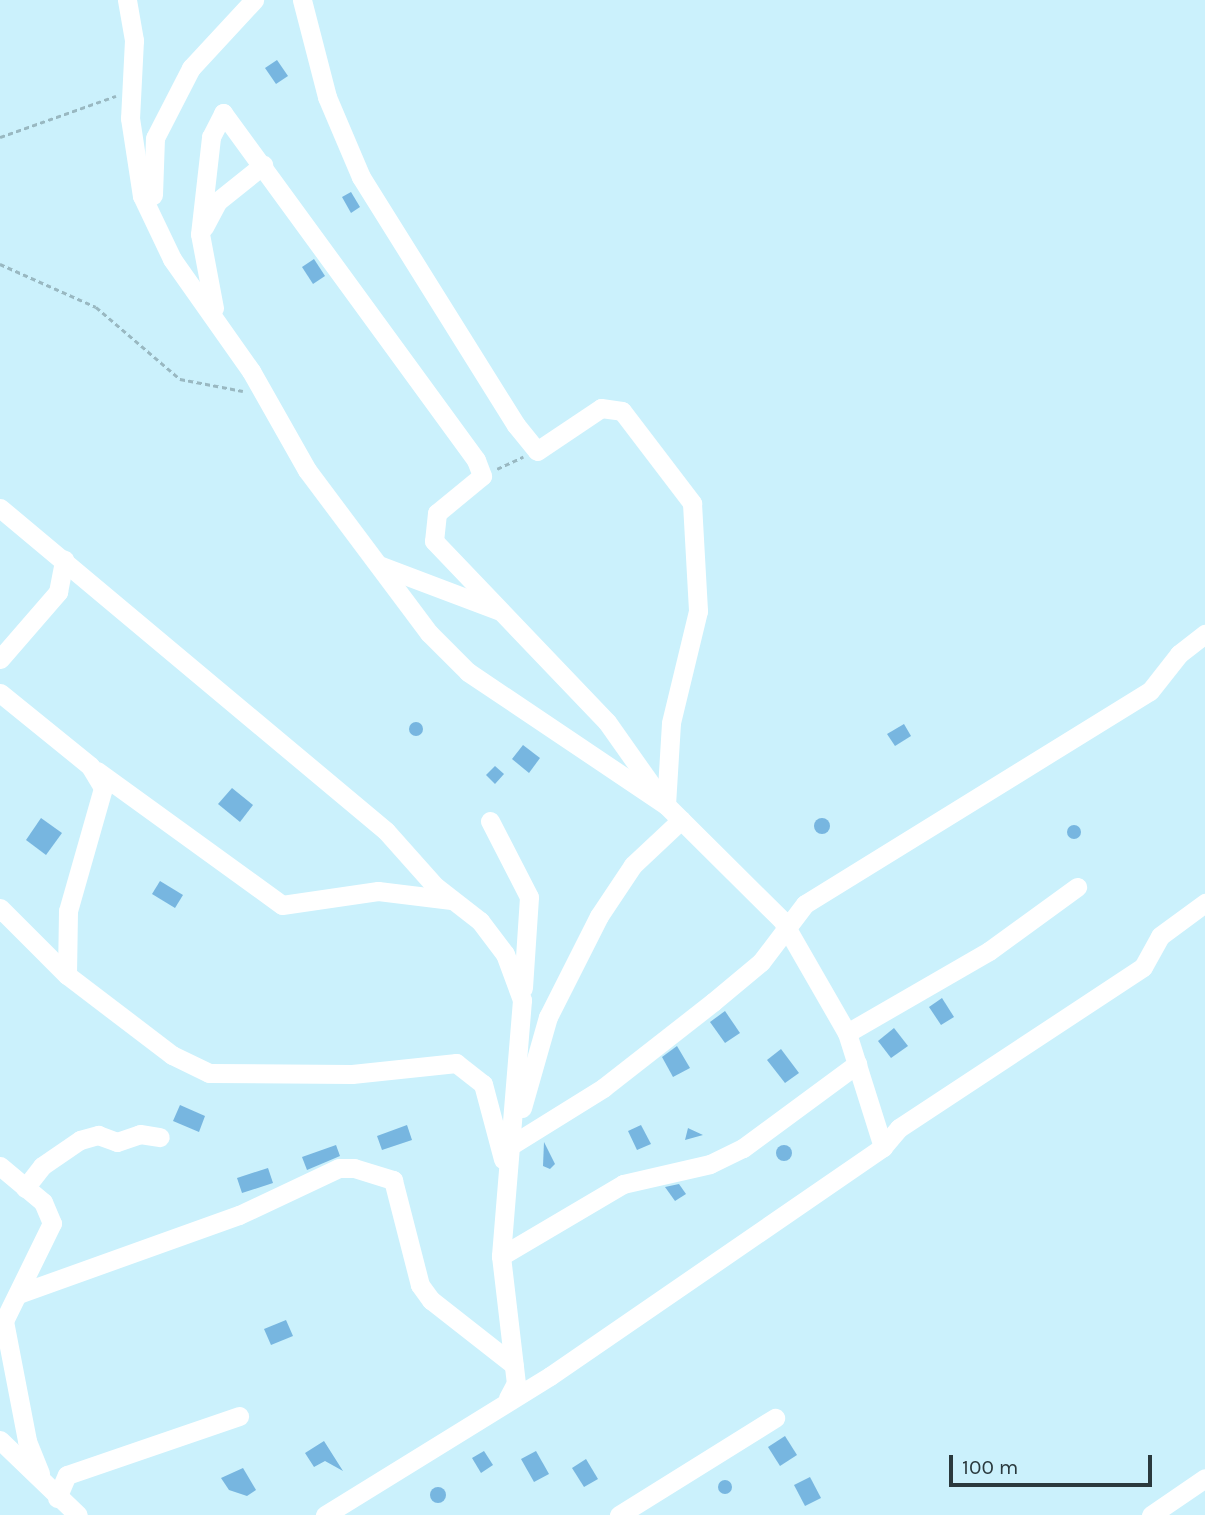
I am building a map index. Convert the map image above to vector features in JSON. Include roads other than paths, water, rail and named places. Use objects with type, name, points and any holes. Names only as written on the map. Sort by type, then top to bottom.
[{"type":"street","points":[[127,0],[131,88],[142,196],[172,260],[265,395],[307,470],[429,634],[468,672],[666,805]]},
{"type":"street","points":[[172,260],[150,188],[155,138],[191,68],[254,0]]},
{"type":"street","points":[[302,0],[327,97],[361,177],[405,255],[537,451],[601,408],[622,411],[692,503],[698,611],[671,723],[666,805]]},
{"type":"street","points":[[221,329],[207,288],[200,234],[211,137],[223,113],[374,314],[482,476],[437,513],[431,526],[433,541],[507,614],[607,722],[666,805],[785,925],[847,1032],[883,1147]]},
{"type":"street","points":[[200,234],[218,201],[263,164]]},
{"type":"street","points":[[0,508],[386,831],[451,900],[480,921],[505,954],[522,1000]]},
{"type":"street","points":[[0,659],[58,592],[64,560]]},
{"type":"street","points":[[380,565],[507,614]]},
{"type":"street","points":[[514,1144],[603,1088],[713,1002],[761,962],[796,911],[856,869],[1150,691],[1179,654],[1205,634]]},
{"type":"street","points":[[0,693],[90,766],[274,902],[291,906],[378,891],[451,900]]},
{"type":"street","points":[[66,975],[68,911],[103,788],[90,766]]},
{"type":"street","points":[[508,1398],[516,1383],[501,1256],[508,1177],[514,1144],[548,1017],[599,916],[633,865],[681,820]]},
{"type":"street","points":[[490,821],[530,897],[514,1144]]},
{"type":"street","points":[[847,1032],[989,951],[1077,887]]},
{"type":"street","points":[[325,1515],[508,1398],[550,1376],[883,1147],[899,1128],[1143,967],[1160,936],[1205,903]]},
{"type":"street","points":[[0,908],[66,975],[172,1055],[209,1073],[352,1074],[456,1063],[471,1069],[489,1098],[508,1177]]},
{"type":"street","points":[[501,1256],[623,1184],[710,1164],[743,1148],[858,1063]]},
{"type":"street","points":[[25,1188],[43,1166],[80,1140],[98,1135],[117,1142],[140,1134],[160,1137]]},
{"type":"street","points":[[0,1166],[43,1202],[52,1223],[11,1299],[4,1321],[16,1372],[27,1441],[40,1472],[57,1498],[78,1515]]},
{"type":"street","points":[[11,1299],[239,1215],[339,1168],[354,1168],[393,1180],[416,1272],[431,1300],[514,1365]]},
{"type":"street","points":[[0,1345],[16,1372]]},
{"type":"street","points":[[57,1498],[66,1475],[239,1416]]},
{"type":"street","points":[[619,1515],[775,1418]]},
{"type":"street","points":[[0,1440],[40,1472]]},
{"type":"street","points":[[1151,1515],[1205,1478]]}]
